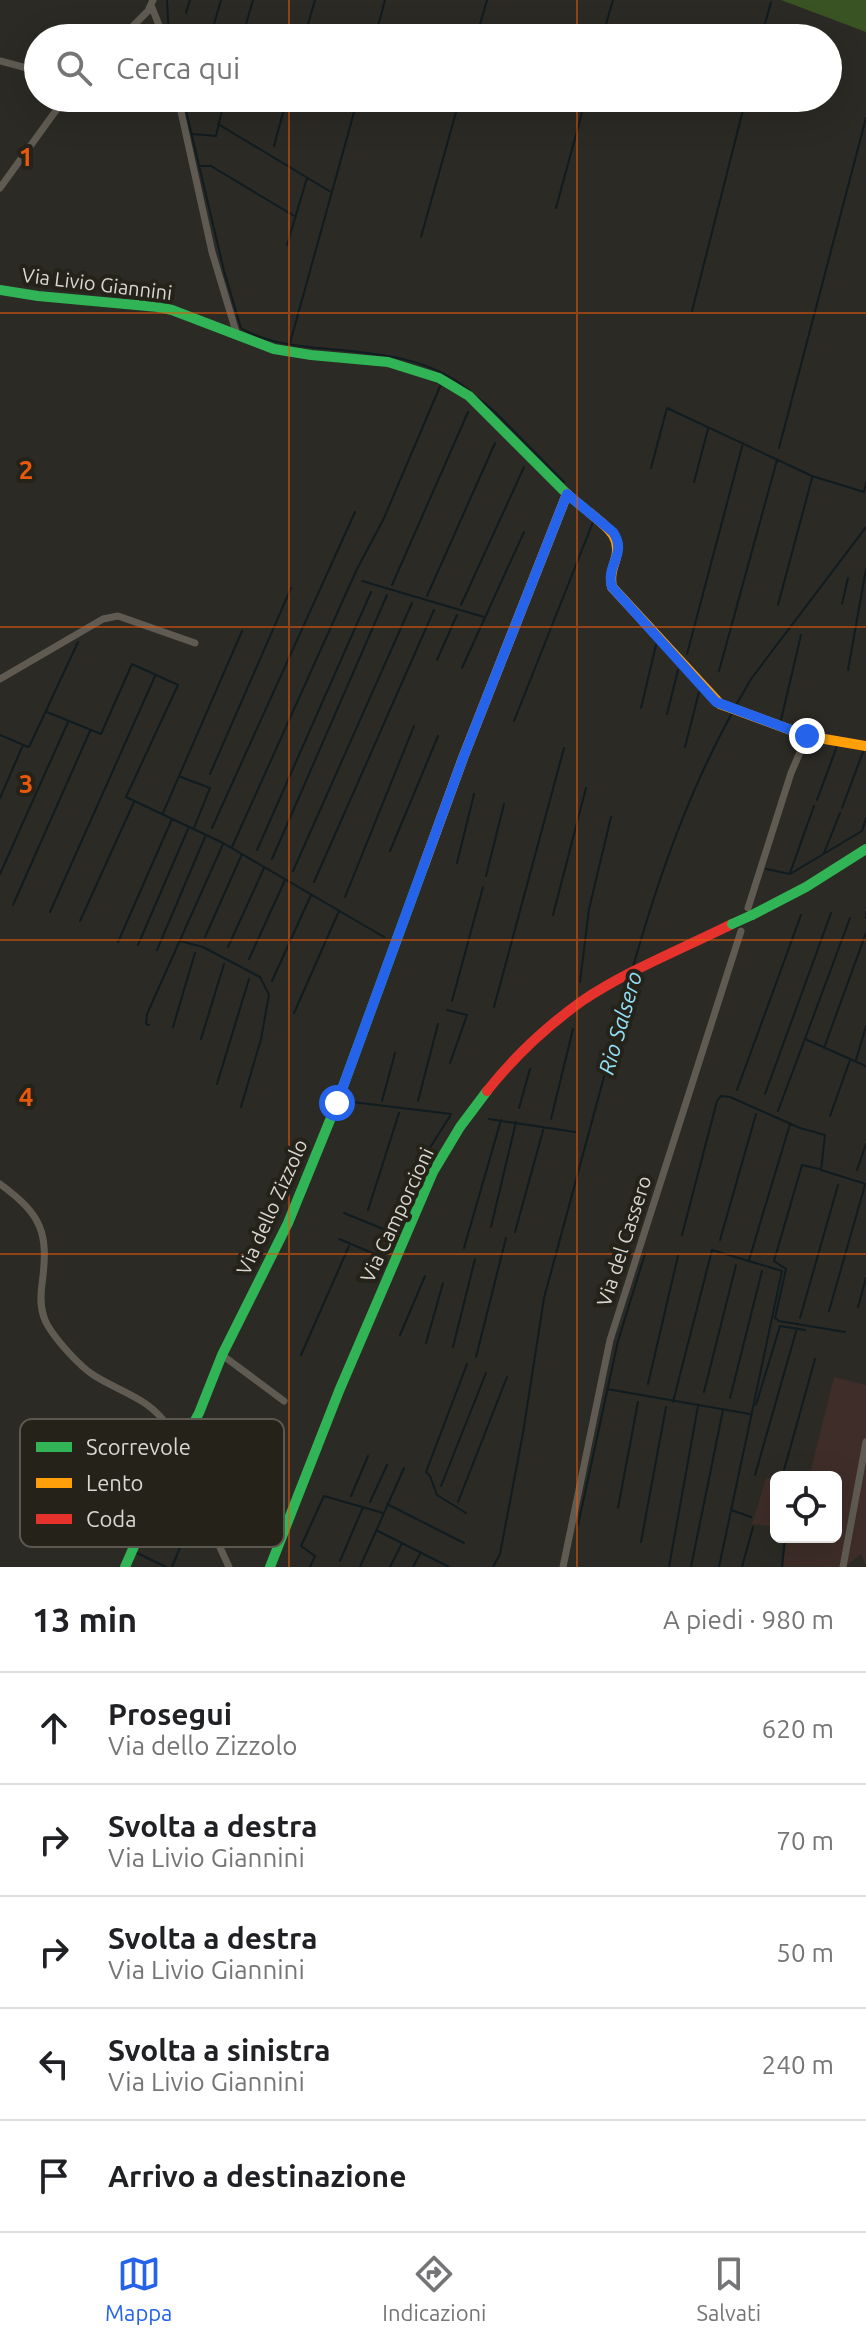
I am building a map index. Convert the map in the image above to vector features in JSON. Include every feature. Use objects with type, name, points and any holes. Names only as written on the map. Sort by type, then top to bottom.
[{"type":"street","points":[[135,24],[152,2]]},
{"type":"street","points":[[152,2],[159,24]]},
{"type":"street","points":[[0,61],[24,67]]},
{"type":"street","points":[[0,188],[55,112]]},
{"type":"street","points":[[181,112],[212,252],[237,335]]},
{"type":"street","name":"Via Livio Giannini","points":[[0,290],[158,307],[288,353],[388,362],[439,378],[469,396],[567,494],[613,532],[620,548],[610,576],[612,587],[716,702],[807,736],[866,746]]},
{"type":"street","name":"Via dello Zizzolo","points":[[196,1419],[222,1355],[288,1223],[337,1103],[463,758],[567,494]]},
{"type":"street","points":[[0,679],[103,619],[118,616],[195,643]]},
{"type":"street","points":[[750,912],[791,773],[807,736]]},
{"type":"street","name":"Via Camporcioni","points":[[284,1534],[339,1391],[433,1172],[460,1127],[494,1083],[541,1034],[583,1001],[648,965],[736,928],[750,912],[806,887],[866,849]]},
{"type":"street","name":"Via del Cassero","points":[[563,1567],[610,1340],[736,928]]},
{"type":"street","points":[[0,1184],[19,1198],[37,1219],[43,1232],[46,1256],[41,1303],[49,1327],[92,1374],[142,1400],[162,1419]]},
{"type":"street","points":[[222,1355],[284,1401]]},
{"type":"street","points":[[843,1567],[866,1442]]},
{"type":"street","name":"Via dello Zizzolo","points":[[125,1567],[134,1547]]},
{"type":"street","points":[[220,1547],[229,1567]]},
{"type":"shaded area","points":[[834,1377],[866,1385],[866,1565],[861,1554],[845,1567],[783,1567],[786,1543],[842,1543],[842,1471],[810,1471]]},
{"type":"shaded area","points":[[766,1478],[770,1478],[770,1526],[752,1524]]},
{"type":"green space","points":[[781,0],[866,0],[866,32]]},
{"type":"waterway","points":[[167,0],[168,24]]},
{"type":"waterway","points":[[186,13],[190,0]]},
{"type":"waterway","points":[[214,24],[221,0]]},
{"type":"waterway","points":[[246,24],[253,0]]},
{"type":"waterway","points":[[308,24],[315,0]]},
{"type":"waterway","points":[[379,24],[385,0]]},
{"type":"waterway","points":[[480,24],[487,0]]},
{"type":"waterway","points":[[606,24],[613,0]]},
{"type":"waterway","points":[[765,24],[771,2]]},
{"type":"waterway","points":[[186,112],[224,271],[241,328],[278,342],[378,354],[417,363],[436,370],[470,391]]},
{"type":"waterway","points":[[193,134],[216,136],[222,112]]},
{"type":"waterway","points":[[274,146],[283,112]]},
{"type":"waterway","points":[[290,343],[354,112]]},
{"type":"waterway","points":[[421,237],[456,112]]},
{"type":"waterway","points":[[556,208],[582,112]]},
{"type":"waterway","points":[[692,311],[742,112]]},
{"type":"waterway","points":[[779,448],[866,118]]},
{"type":"waterway","points":[[218,124],[331,192]]},
{"type":"waterway","points":[[199,166],[211,166],[296,217]]},
{"type":"waterway","points":[[287,245],[307,178]]},
{"type":"waterway","points":[[232,847],[357,569],[384,518],[441,384]]},
{"type":"waterway","points":[[478,398],[564,482]]},
{"type":"waterway","points":[[651,468],[667,408],[812,476],[864,492],[866,483]]},
{"type":"waterway","points":[[392,585],[468,412]]},
{"type":"waterway","points":[[694,482],[708,429]]},
{"type":"waterway","points":[[427,596],[495,443]]},
{"type":"waterway","points":[[687,654],[743,443]]},
{"type":"waterway","points":[[719,671],[777,460]]},
{"type":"waterway","points":[[461,605],[524,467]]},
{"type":"waterway","points":[[778,605],[812,478]]},
{"type":"waterway","points":[[212,828],[355,512]]},
{"type":"waterway","points":[[514,721],[593,522]]},
{"type":"waterway","name":"Rio Salsero","points":[[735,707],[751,679],[866,527]]},
{"type":"waterway","points":[[462,668],[524,532]]},
{"type":"waterway","points":[[848,670],[866,569]]},
{"type":"waterway","points":[[842,604],[848,578]]},
{"type":"waterway","points":[[362,581],[484,617]]},
{"type":"waterway","points":[[210,774],[291,588]]},
{"type":"waterway","points":[[257,850],[371,592]]},
{"type":"waterway","points":[[272,859],[387,595]]},
{"type":"waterway","points":[[293,871],[412,603]]},
{"type":"waterway","points":[[314,882],[434,610]]},
{"type":"waterway","points":[[437,660],[457,615]]},
{"type":"waterway","points":[[163,813],[242,631]]},
{"type":"waterway","points":[[781,720],[801,635]]},
{"type":"waterway","points":[[0,735],[28,747],[30,745],[78,642]]},
{"type":"waterway","points":[[641,708],[656,645]]},
{"type":"waterway","points":[[47,712],[101,734],[132,664],[178,685],[126,797],[223,843],[384,937]]},
{"type":"waterway","points":[[667,714],[678,670]]},
{"type":"waterway","points":[[50,912],[155,676]]},
{"type":"waterway","points":[[685,747],[699,692]]},
{"type":"waterway","name":"Rio Salsero","points":[[633,967],[675,837],[701,774],[732,713]]},
{"type":"waterway","points":[[0,874],[68,722]]},
{"type":"waterway","points":[[345,897],[414,726]]},
{"type":"waterway","points":[[13,905],[90,731]]},
{"type":"waterway","points":[[390,851],[438,736]]},
{"type":"waterway","points":[[0,798],[23,745]]},
{"type":"waterway","points":[[817,800],[837,746]]},
{"type":"waterway","points":[[494,1007],[564,748]]},
{"type":"waterway","points":[[842,808],[863,752]]},
{"type":"waterway","points":[[181,777],[210,788],[194,828]]},
{"type":"waterway","points":[[553,915],[586,788]]},
{"type":"waterway","points":[[457,863],[474,794]]},
{"type":"waterway","points":[[80,921],[134,802]]},
{"type":"waterway","points":[[486,876],[504,804]]},
{"type":"waterway","points":[[790,873],[814,806]]},
{"type":"waterway","points":[[824,853],[840,813]]},
{"type":"waterway","points":[[580,982],[589,909],[611,817]]},
{"type":"waterway","points":[[766,869],[790,874],[862,831],[866,818]]},
{"type":"waterway","points":[[118,942],[172,819]]},
{"type":"waterway","points":[[138,945],[188,829]]},
{"type":"waterway","points":[[157,950],[205,837]]},
{"type":"waterway","points":[[149,1025],[146,1024],[147,1014],[223,844]]},
{"type":"waterway","points":[[205,937],[242,854]]},
{"type":"waterway","points":[[228,947],[264,868]]},
{"type":"waterway","points":[[249,959],[285,880]]},
{"type":"waterway","points":[[452,1001],[483,887]]},
{"type":"waterway","points":[[272,981],[311,895]]},
{"type":"waterway","points":[[294,1013],[339,911]]},
{"type":"waterway","points":[[866,912],[866,918]]},
{"type":"waterway","points":[[765,1094],[831,913]]},
{"type":"waterway","points":[[737,1090],[801,915]]},
{"type":"waterway","points":[[778,1111],[850,918]]},
{"type":"waterway","points":[[824,1048],[866,933]]},
{"type":"waterway","points":[[180,941],[203,947],[260,977],[269,995],[261,1039],[241,1107]]},
{"type":"waterway","points":[[173,1027],[195,953]]},
{"type":"waterway","points":[[201,1039],[224,964]]},
{"type":"waterway","points":[[217,1084],[249,979]]},
{"type":"waterway","name":"Rio Salsero","points":[[493,1567],[500,1554],[523,1433],[544,1298],[630,981]]},
{"type":"waterway","points":[[447,1010],[467,1015],[450,1063]]},
{"type":"waterway","points":[[418,1101],[438,1024]]},
{"type":"waterway","points":[[856,1060],[866,1026]]},
{"type":"waterway","points":[[551,1119],[573,1029]]},
{"type":"waterway","points":[[805,1039],[866,1066]]},
{"type":"waterway","points":[[382,1101],[395,1053]]},
{"type":"waterway","points":[[830,1116],[850,1060]]},
{"type":"waterway","points":[[519,1108],[530,1069]]},
{"type":"waterway","points":[[682,1235],[717,1101],[721,1096],[825,1135],[821,1170],[866,1184]]},
{"type":"waterway","points":[[344,1101],[451,1114]]},
{"type":"waterway","points":[[368,1210],[399,1113]]},
{"type":"waterway","points":[[720,1240],[756,1114]]},
{"type":"waterway","points":[[396,1219],[419,1165],[450,1116]]},
{"type":"waterway","points":[[489,1119],[575,1132]]},
{"type":"waterway","points":[[464,1248],[501,1120]]},
{"type":"waterway","points":[[491,1227],[516,1122]]},
{"type":"waterway","points":[[749,1260],[790,1124]]},
{"type":"waterway","points":[[515,1232],[544,1127]]},
{"type":"waterway","points":[[857,1170],[866,1144]]},
{"type":"waterway","points":[[819,1169],[802,1165],[774,1261],[786,1269],[775,1318],[845,1332]]},
{"type":"waterway","points":[[800,1318],[838,1185]]},
{"type":"waterway","points":[[829,1311],[865,1185]]},
{"type":"waterway","points":[[339,1239],[382,1257],[393,1233],[344,1213]]},
{"type":"waterway","points":[[476,1357],[506,1238]]},
{"type":"waterway","points":[[301,1355],[349,1246]]},
{"type":"waterway","points":[[673,1402],[712,1250],[782,1271],[719,1567]]},
{"type":"waterway","points":[[578,1525],[618,1341],[645,1254]]},
{"type":"waterway","points":[[648,1384],[678,1256]]},
{"type":"waterway","points":[[453,1347],[475,1259]]},
{"type":"waterway","points":[[704,1392],[736,1265]]},
{"type":"waterway","points":[[730,1398],[762,1271]]},
{"type":"waterway","points":[[400,1335],[425,1276]]},
{"type":"waterway","points":[[858,1307],[866,1278]]},
{"type":"waterway","points":[[426,1343],[443,1283]]},
{"type":"waterway","points":[[756,1405],[780,1326],[805,1330]]},
{"type":"waterway","points":[[755,1475],[797,1328]]},
{"type":"waterway","points":[[784,1470],[815,1359]]},
{"type":"waterway","points":[[466,1513],[437,1495],[426,1472],[467,1364]]},
{"type":"waterway","points":[[441,1486],[486,1373]]},
{"type":"waterway","points":[[458,1502],[507,1377]]},
{"type":"waterway","points":[[607,1389],[750,1414]]},
{"type":"waterway","points":[[618,1508],[638,1402]]},
{"type":"waterway","points":[[669,1567],[698,1406]]},
{"type":"waterway","points":[[641,1542],[666,1407]]},
{"type":"waterway","points":[[691,1567],[723,1410]]},
{"type":"waterway","points":[[351,1496],[368,1456]]},
{"type":"waterway","points":[[370,1502],[387,1465]]},
{"type":"waterway","points":[[360,1567],[404,1468]]},
{"type":"waterway","points":[[310,1567],[315,1556],[301,1546],[324,1496],[383,1513]]},
{"type":"waterway","points":[[387,1504],[464,1543]]},
{"type":"waterway","points":[[340,1561],[363,1507]]},
{"type":"waterway","points":[[731,1510],[751,1517]]},
{"type":"waterway","points":[[742,1567],[753,1527]]},
{"type":"waterway","points":[[376,1530],[449,1567]]},
{"type":"waterway","points":[[390,1567],[402,1543]]},
{"type":"waterway","points":[[782,1567],[784,1543]]},
{"type":"waterway","points":[[172,1567],[180,1547]]},
{"type":"waterway","points":[[137,1553],[166,1567]]},
{"type":"waterway","points":[[413,1567],[420,1554]]},
{"type":"traffic: fast","points":[[0,290],[158,307],[274,349],[388,362],[439,378],[469,396],[590,513]]},
{"type":"traffic: fast","points":[[752,915],[806,887],[866,849]]},
{"type":"traffic: fast","points":[[196,1419],[222,1355],[288,1223],[337,1103],[424,865]]},
{"type":"traffic: fast","points":[[732,924],[752,915]]},
{"type":"traffic: fast","points":[[284,1531],[339,1391],[433,1172],[460,1127],[487,1091]]},
{"type":"traffic: fast","points":[[125,1567],[134,1547]]},
{"type":"traffic: fast","points":[[270,1567],[278,1547]]},
{"type":"traffic: slow","points":[[424,865],[567,494]]},
{"type":"traffic: slow","points":[[590,513],[612,533],[617,545],[612,587],[720,704],[807,736],[866,746]]},
{"type":"traffic: jam","points":[[487,1091],[532,1043],[582,1001],[636,970],[732,924]]},
{"type":"route","points":[[337,1103],[463,758],[567,494],[619,540],[620,548],[610,576],[612,587],[716,702],[807,736]]}]
